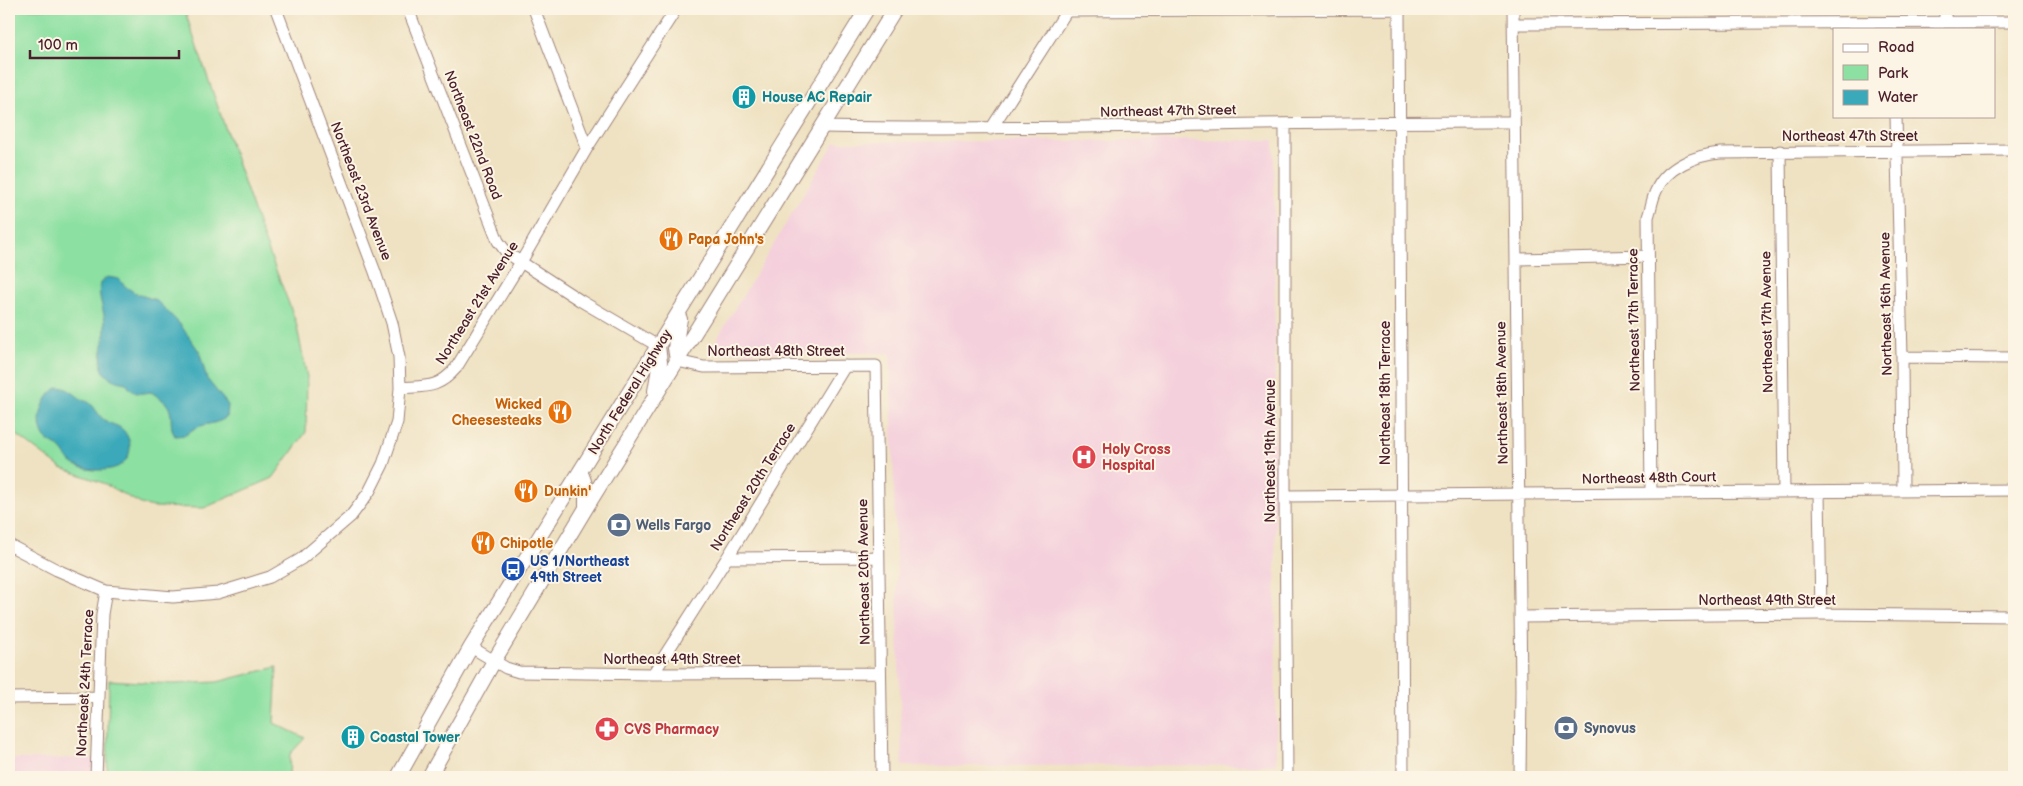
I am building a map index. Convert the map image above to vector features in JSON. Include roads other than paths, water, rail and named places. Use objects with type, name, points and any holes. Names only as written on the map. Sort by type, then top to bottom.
[{"type":"main road","name":"North Federal Highway","points":[[398,777],[471,647],[867,9]]},
{"type":"main road","name":"North Federal Highway","points":[[429,777],[494,661],[586,508],[895,9]]},
{"type":"main road","points":[[677,361],[675,348],[682,308]]},
{"type":"main road","points":[[652,401],[660,362],[658,346]]},
{"type":"main road","points":[[580,472],[585,480],[586,508]]},
{"type":"street","name":"Northeast 23rd Avenue","points":[[276,9],[375,272],[392,323],[399,358],[400,388]]},
{"type":"street","name":"Northeast 22nd Road","points":[[408,9],[498,241],[507,254],[521,262]]},
{"type":"street","points":[[534,9],[588,148]]},
{"type":"street","name":"Northeast 21st Avenue","points":[[400,388],[430,385],[446,380],[456,368],[588,148],[676,9]]},
{"type":"street","points":[[991,128],[1067,10],[1399,9]]},
{"type":"street","name":"Northeast 18th Terrace","points":[[1399,9],[1398,122],[1403,777]]},
{"type":"street","name":"Northeast 18th Avenue","points":[[1512,9],[1520,617],[1520,777]]},
{"type":"street","points":[[1945,9],[1945,22]]},
{"type":"street","points":[[1513,24],[1855,26],[1945,22],[2014,22]]},
{"type":"street","points":[[1934,28],[1945,22]]},
{"type":"street","name":"Northeast 16th Avenue","points":[[1896,118],[1903,491]]},
{"type":"street","name":"Northeast 47th Street","points":[[822,127],[991,128],[1514,122]]},
{"type":"street","name":"Northeast 19th Avenue","points":[[1285,124],[1285,496],[1288,777]]},
{"type":"street","name":"Northeast 47th Street","points":[[1687,161],[1704,154],[1780,151],[2014,150]]},
{"type":"street","name":"Northeast 17th Avenue","points":[[1780,151],[1784,492]]},
{"type":"street","name":"Northeast 17th Terrace","points":[[1650,493],[1648,217],[1656,190],[1671,172],[1687,161]]},
{"type":"street","points":[[1516,259],[1648,256]]},
{"type":"street","points":[[521,262],[581,301],[658,346]]},
{"type":"street","points":[[1902,357],[2014,358]]},
{"type":"street","name":"Northeast 48th Street","points":[[677,361],[704,367],[876,366]]},
{"type":"street","name":"Northeast 20th Terrace","points":[[652,674],[727,558],[845,366]]},
{"type":"street","name":"Northeast 20th Avenue","points":[[876,366],[882,777]]},
{"type":"street","points":[[9,545],[57,570],[106,591],[172,597],[218,593],[270,577],[301,559],[351,516],[369,492],[383,464],[396,422],[400,388]]},
{"type":"street","name":"Northeast 48th Court","points":[[1285,496],[2014,490]]},
{"type":"street","points":[[1819,492],[1822,614]]},
{"type":"street","points":[[727,558],[878,557]]},
{"type":"street","name":"Northeast 24th Terrace","points":[[96,777],[102,614],[106,591]]},
{"type":"street","name":"Northeast 49th Street","points":[[1520,617],[1822,614],[2014,616]]},
{"type":"street","name":"Northeast 49th Street","points":[[471,647],[506,668],[518,672],[652,674],[880,673]]},
{"type":"street","points":[[9,698],[99,697]]},
{"type":"water","points":[[107,277],[119,279],[126,287],[137,294],[156,300],[179,323],[199,351],[207,379],[228,405],[227,417],[196,428],[186,435],[175,436],[172,429],[170,411],[164,401],[151,392],[134,392],[126,383],[114,380],[106,375],[102,369],[101,362],[105,325],[99,288],[100,283]]},
{"type":"water","points":[[58,387],[68,390],[90,403],[104,420],[123,430],[129,440],[130,450],[122,464],[107,470],[94,470],[76,466],[61,449],[45,438],[40,425],[40,417],[44,403]]},
{"type":"place","name":"House AC Repair","points":[[744,97]]},
{"type":"place","name":"Papa John's","points":[[671,239]]},
{"type":"place","name":"Wicked Cheesesteaks","points":[[560,412]]},
{"type":"place","name":"Holy Cross Hospital","points":[[1084,457]]},
{"type":"place","name":"Dunkin'","points":[[526,491]]},
{"type":"place","name":"Wells Fargo","points":[[619,525]]},
{"type":"place","name":"Chipotle","points":[[483,543]]},
{"type":"place","name":"US 1/Northeast 49th Street","points":[[513,569]]},
{"type":"place","name":"Synovus","points":[[1566,728]]},
{"type":"place","name":"CVS Pharmacy","points":[[607,729]]},
{"type":"place","name":"Coastal Tower","points":[[353,737]]}]
